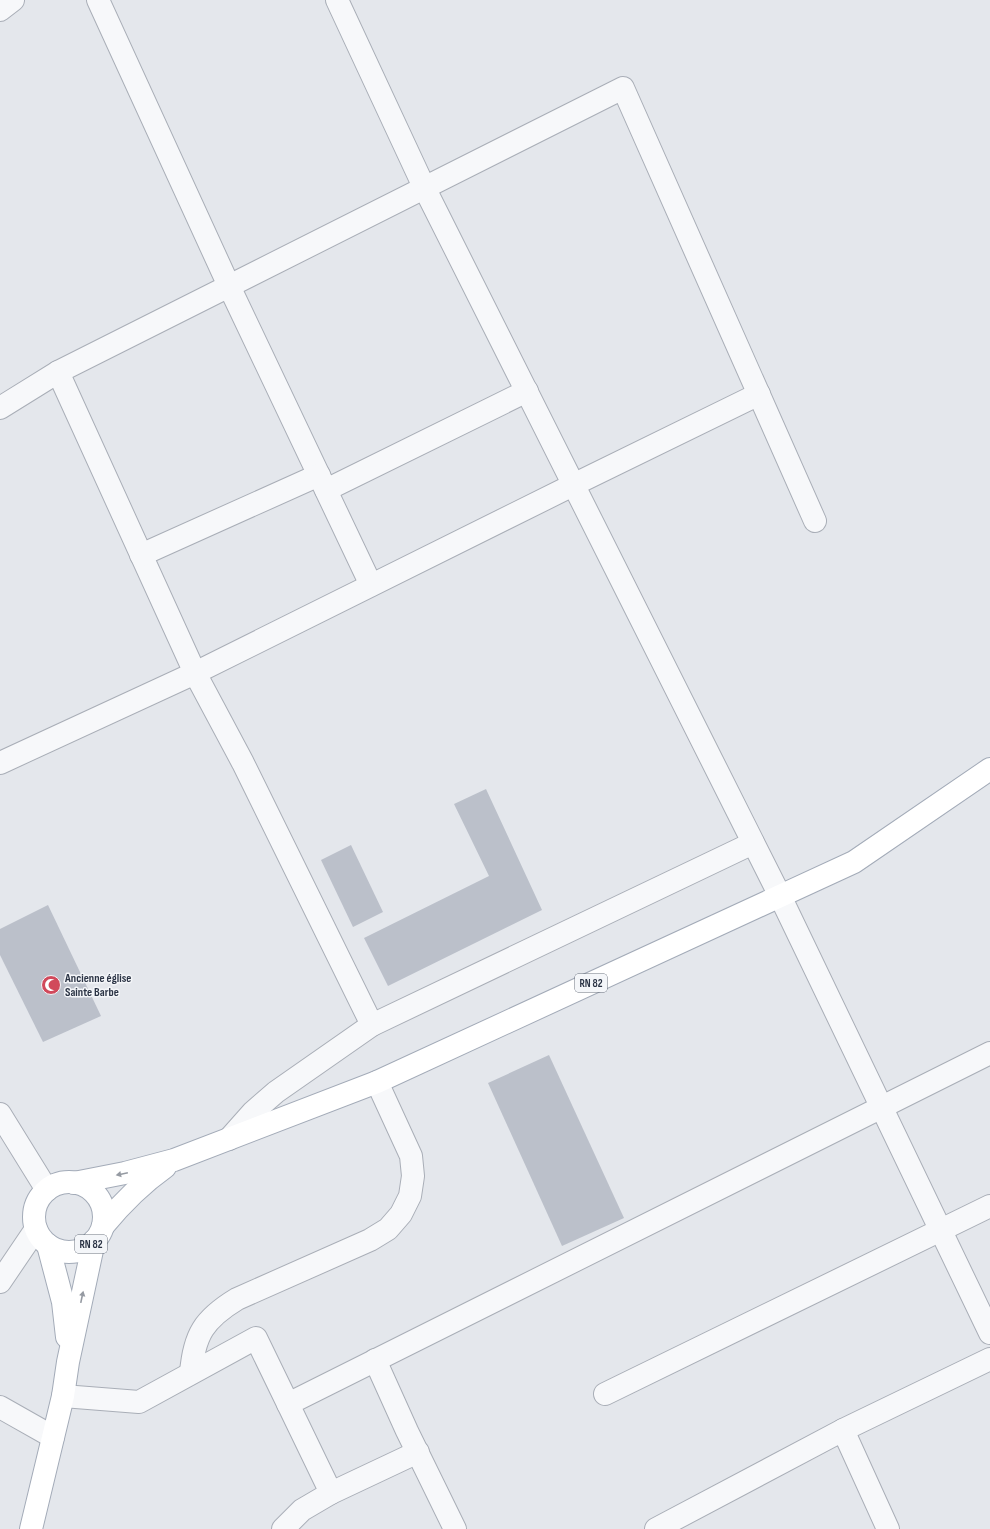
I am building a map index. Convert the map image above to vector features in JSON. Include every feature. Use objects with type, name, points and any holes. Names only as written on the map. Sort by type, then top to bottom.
[{"type":"main road","name":"RN 82","points":[[68,1362],[67,1332],[63,1302],[42,1237],[34,1219],[35,1208],[40,1198],[47,1190],[56,1185],[125,1174],[174,1160],[377,1082],[854,862],[990,769]]},
{"type":"main road","name":"RN 82","points":[[42,1237],[60,1251],[72,1252],[84,1249],[129,1196],[143,1183],[174,1160]]},
{"type":"main road","name":"RN 82","points":[[31,1529],[63,1396],[68,1362],[104,1214],[101,1203],[94,1193],[85,1186],[74,1183]]},
{"type":"street","points":[[0,10],[13,0]]},
{"type":"street","points":[[98,0],[229,286],[371,585]]},
{"type":"street","points":[[337,0],[424,187],[780,896],[990,1333]]},
{"type":"street","points":[[0,408],[58,372],[623,88],[815,521]]},
{"type":"street","points":[[58,372],[195,673],[243,763],[372,1025]]},
{"type":"street","points":[[141,555],[322,482],[527,392]]},
{"type":"street","points":[[0,763],[195,673],[573,484],[759,394]]},
{"type":"street","points":[[228,1139],[253,1112],[276,1092],[372,1025],[753,843]]},
{"type":"street","points":[[288,1404],[990,1053]]},
{"type":"street","points":[[191,1373],[192,1355],[198,1337],[208,1321],[222,1309],[237,1300],[370,1240],[388,1229],[401,1214],[410,1196],[413,1176],[411,1156],[377,1082]]},
{"type":"street","points":[[0,1114],[47,1190]]},
{"type":"street","points":[[606,1394],[990,1206]]},
{"type":"street","points":[[0,1282],[42,1237]]},
{"type":"street","points":[[63,1396],[139,1402],[256,1338],[331,1493]]},
{"type":"street","points":[[656,1529],[843,1430],[990,1359]]},
{"type":"street","points":[[375,1360],[455,1529]]},
{"type":"street","points":[[0,1406],[53,1437]]},
{"type":"street","points":[[843,1430],[888,1529]]},
{"type":"street","points":[[283,1529],[302,1510],[331,1493],[418,1452]]},
{"type":"building","points":[[486,789],[542,910],[388,986],[364,938],[489,876],[454,804]]},
{"type":"building","points":[[351,845],[383,912],[353,927],[321,860]]},
{"type":"building","name":"Ancienne église Sainte Barbe","points":[[48,905],[101,1016],[43,1042],[0,955],[0,929]]},
{"type":"building","points":[[549,1055],[624,1218],[562,1246],[488,1083]]},
{"type":"place","name":"Ancienne église Sainte Barbe","points":[[51,985]]}]
